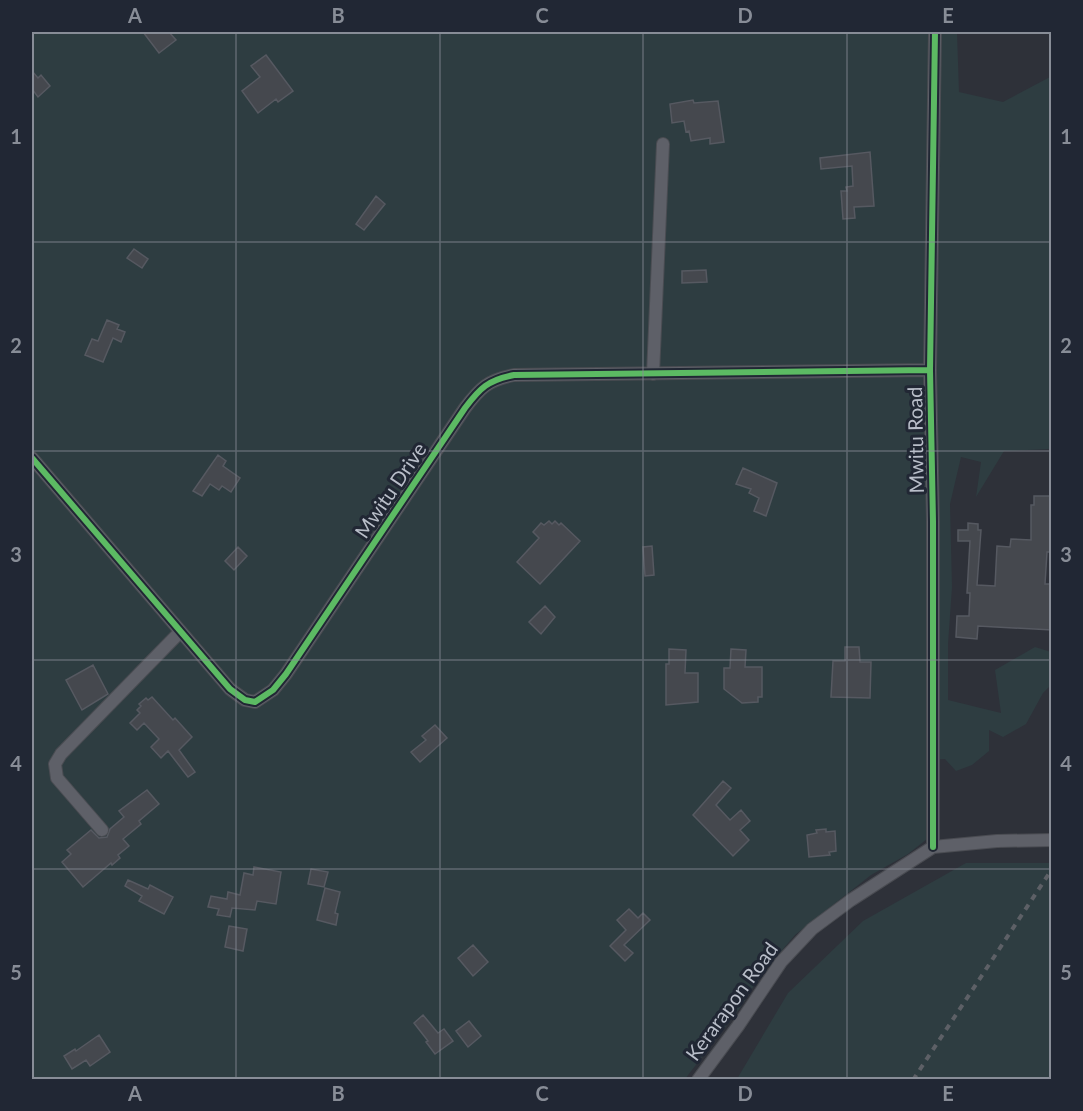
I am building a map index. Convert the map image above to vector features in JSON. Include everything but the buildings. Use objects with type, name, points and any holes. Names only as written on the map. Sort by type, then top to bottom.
[{"type":"street","name":"Mwitu Road","points":[[933,847],[933,521],[930,370],[935,32]]},
{"type":"street","points":[[652,374],[663,144]]},
{"type":"street","name":"Mwitu Drive","points":[[32,458],[230,689],[245,700],[255,702],[273,690],[286,674],[465,408],[479,390],[496,379],[514,375],[930,370]]},
{"type":"street","points":[[102,830],[57,778],[55,764],[61,754],[180,632]]},
{"type":"street","name":"Kerarapon Road","points":[[698,1080],[733,1034],[781,962],[812,929],[851,900],[933,847],[997,841],[1052,840]]},
{"type":"shaded area","points":[[32,32],[957,32],[959,92],[1003,102],[1051,78],[1051,449],[1004,451],[976,497],[981,462],[961,457],[950,504],[952,587],[948,644],[948,700],[1001,713],[995,670],[1035,647],[1051,652],[1051,685],[1043,693],[1026,724],[1003,737],[989,730],[989,751],[972,765],[956,771],[945,759],[926,760],[927,839],[908,854],[871,875],[795,935],[760,976],[740,1008],[685,1079],[32,1079]]},
{"type":"shaded area","points":[[966,863],[1051,863],[1051,1079],[737,1079],[788,993],[863,921]]},
{"type":"railway","points":[[913,1080],[1052,869]]},
{"type":"cycle path","points":[[933,847],[933,521],[930,370],[935,32]]},
{"type":"cycle path","points":[[32,458],[230,689],[245,700],[255,702],[273,690],[286,674],[465,408],[480,390],[497,379],[514,375],[930,370]]}]
